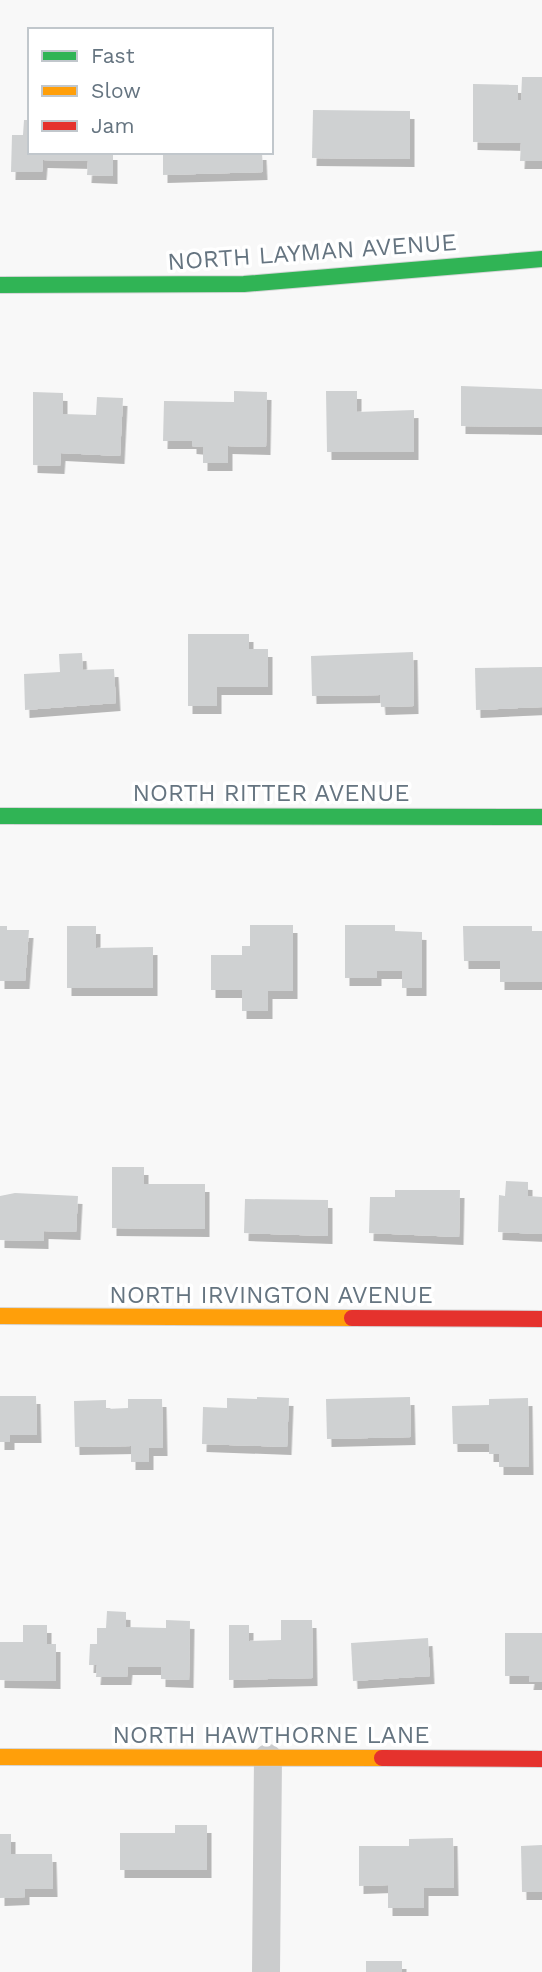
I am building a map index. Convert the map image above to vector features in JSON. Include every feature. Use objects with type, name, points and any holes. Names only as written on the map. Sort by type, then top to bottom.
[{"type":"street","name":"NORTH LAYMAN AVENUE","points":[[0,285],[244,284],[542,259]]},
{"type":"street","name":"NORTH RITTER AVENUE","points":[[0,816],[542,817]]},
{"type":"street","name":"NORTH IRVINGTON AVENUE","points":[[0,1316],[542,1319]]},
{"type":"street","name":"NORTH HAWTHORNE LANE","points":[[0,1757],[542,1759]]},
{"type":"street","points":[[266,1972],[268,1758]]},
{"type":"building","points":[[522,77],[542,77],[542,161],[520,161],[521,143],[473,142],[473,84],[518,85],[518,100],[521,100]]},
{"type":"building","points":[[313,110],[410,111],[410,159],[312,158]]},
{"type":"building","points":[[24,120],[28,120],[28,154],[113,154],[113,176],[87,175],[88,161],[43,160],[42,172],[11,172],[12,135],[23,135]]},
{"type":"building","points":[[163,154],[262,154],[263,172],[163,175]]},
{"type":"building","points":[[461,386],[542,389],[542,427],[461,426]]},
{"type":"building","points":[[234,391],[267,392],[266,447],[228,446],[228,463],[203,463],[203,447],[192,446],[192,441],[163,441],[164,401],[234,402]]},
{"type":"building","points":[[326,391],[357,391],[357,412],[414,410],[414,452],[327,452]]},
{"type":"building","points":[[33,392],[63,393],[63,414],[96,415],[97,397],[123,398],[120,456],[61,453],[60,466],[33,465]]},
{"type":"building","points":[[188,634],[249,634],[249,649],[268,649],[268,687],[217,687],[217,706],[188,706]]},
{"type":"building","points":[[413,652],[414,706],[381,707],[380,695],[312,696],[311,656]]},
{"type":"building","points":[[82,653],[83,670],[114,669],[116,703],[25,710],[24,674],[60,672],[59,654]]},
{"type":"building","points":[[542,667],[542,707],[476,710],[475,668]]},
{"type":"building","points":[[250,925],[293,925],[293,991],[268,991],[268,1011],[242,1011],[242,990],[211,990],[211,955],[242,955],[242,946],[250,946]]},
{"type":"building","points":[[345,925],[395,925],[395,931],[422,932],[422,988],[402,988],[402,971],[377,971],[377,978],[345,978]]},
{"type":"building","points":[[0,926],[7,926],[7,930],[29,930],[25,981],[0,981]]},
{"type":"building","points":[[67,926],[96,926],[96,948],[153,947],[153,988],[67,988]]},
{"type":"building","points":[[463,926],[532,926],[532,931],[542,931],[542,982],[500,982],[500,961],[464,961]]},
{"type":"building","points":[[112,1167],[144,1167],[144,1184],[205,1184],[205,1229],[112,1228]]},
{"type":"building","points":[[506,1181],[528,1182],[528,1196],[542,1197],[542,1234],[498,1232],[499,1195],[505,1196]]},
{"type":"building","points":[[395,1190],[460,1190],[459,1237],[369,1233],[370,1197],[395,1197]]},
{"type":"building","points":[[15,1193],[78,1196],[76,1232],[44,1231],[44,1241],[0,1240],[0,1196]]},
{"type":"building","points":[[245,1199],[328,1200],[328,1236],[244,1233]]},
{"type":"building","points":[[0,1396],[36,1396],[37,1435],[10,1435],[10,1442],[0,1442]]},
{"type":"building","points":[[410,1397],[411,1437],[327,1439],[326,1399]]},
{"type":"building","points":[[227,1398],[289,1398],[287,1447],[202,1444],[203,1407],[227,1408]]},
{"type":"building","points":[[528,1398],[529,1467],[499,1467],[499,1454],[489,1454],[489,1444],[453,1444],[452,1406],[489,1405],[489,1399]]},
{"type":"building","points":[[128,1399],[162,1399],[163,1448],[149,1448],[149,1462],[131,1462],[131,1446],[75,1447],[74,1401],[106,1400],[106,1409],[128,1408]]},
{"type":"building","points":[[107,1611],[126,1612],[126,1627],[166,1628],[166,1620],[190,1621],[189,1680],[161,1679],[161,1667],[128,1667],[127,1677],[96,1677],[97,1665],[89,1665],[90,1644],[97,1644],[97,1628],[106,1628]]},
{"type":"building","points":[[281,1620],[312,1620],[313,1678],[229,1680],[229,1625],[249,1625],[249,1641],[281,1640]]},
{"type":"building","points":[[23,1625],[47,1625],[47,1644],[56,1644],[56,1681],[0,1680],[0,1642],[23,1642]]},
{"type":"building","points":[[505,1633],[542,1633],[542,1682],[529,1682],[530,1676],[505,1676]]},
{"type":"building","points":[[428,1638],[430,1676],[353,1681],[351,1643]]},
{"type":"building","points":[[175,1825],[207,1825],[207,1870],[120,1870],[120,1833],[175,1833]]},
{"type":"building","points":[[0,1834],[11,1834],[11,1854],[52,1854],[53,1889],[25,1889],[25,1897],[0,1898]]},
{"type":"building","points":[[453,1838],[454,1888],[424,1888],[424,1908],[388,1908],[388,1885],[359,1886],[359,1846],[409,1846],[409,1839]]},
{"type":"building","points":[[542,1845],[542,1892],[522,1892],[521,1846]]},
{"type":"building","points":[[366,1961],[402,1961],[402,1972],[366,1972]]},
{"type":"traffic: fast","points":[[0,285],[244,284],[542,259]]},
{"type":"traffic: fast","points":[[0,816],[542,817]]},
{"type":"traffic: slow","points":[[0,1316],[352,1318]]},
{"type":"traffic: slow","points":[[0,1757],[382,1758]]},
{"type":"traffic: jam","points":[[352,1318],[542,1319]]},
{"type":"traffic: jam","points":[[382,1758],[542,1759]]}]
